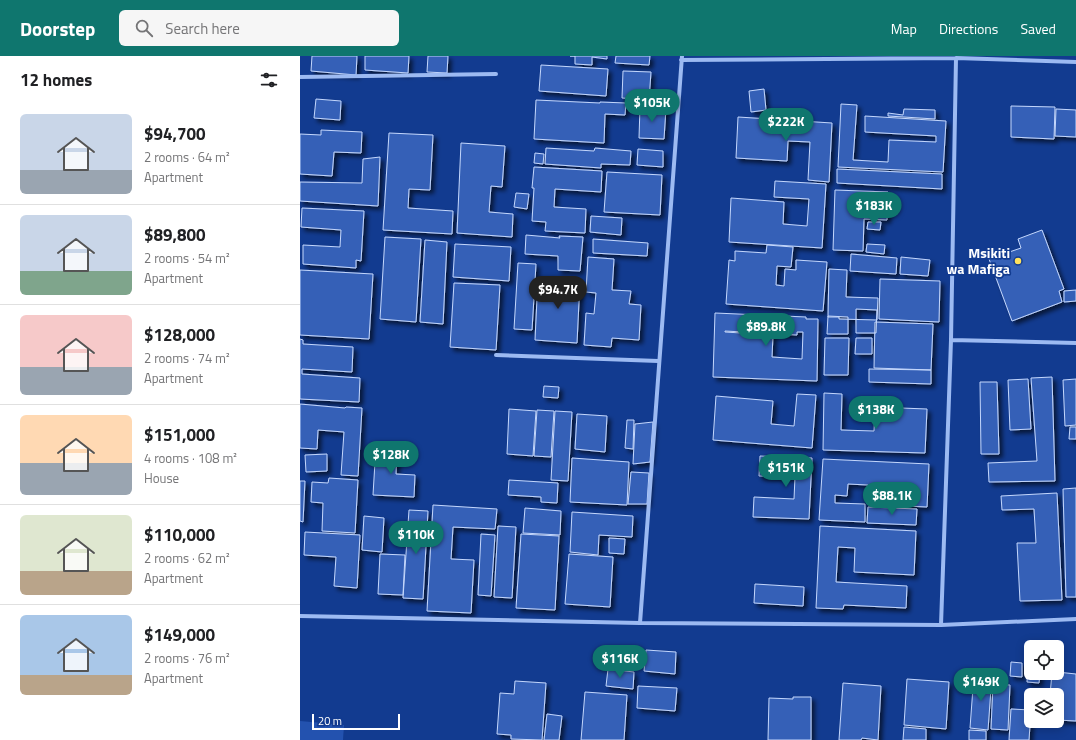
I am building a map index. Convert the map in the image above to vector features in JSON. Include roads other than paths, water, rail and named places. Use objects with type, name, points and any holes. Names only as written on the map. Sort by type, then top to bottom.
[{"type":"street","points":[[640,623],[681,58],[956,58],[1076,62]]},
{"type":"street","points":[[941,625],[952,340],[956,58]]},
{"type":"street","points":[[300,77],[496,74]]},
{"type":"street","points":[[952,340],[1076,343]]},
{"type":"street","points":[[496,355],[658,361]]},
{"type":"street","points":[[300,616],[640,623],[941,625],[1076,619]]},
{"type":"place","name":"Msikiti wa Mafiga","points":[[1018,261]]}]
